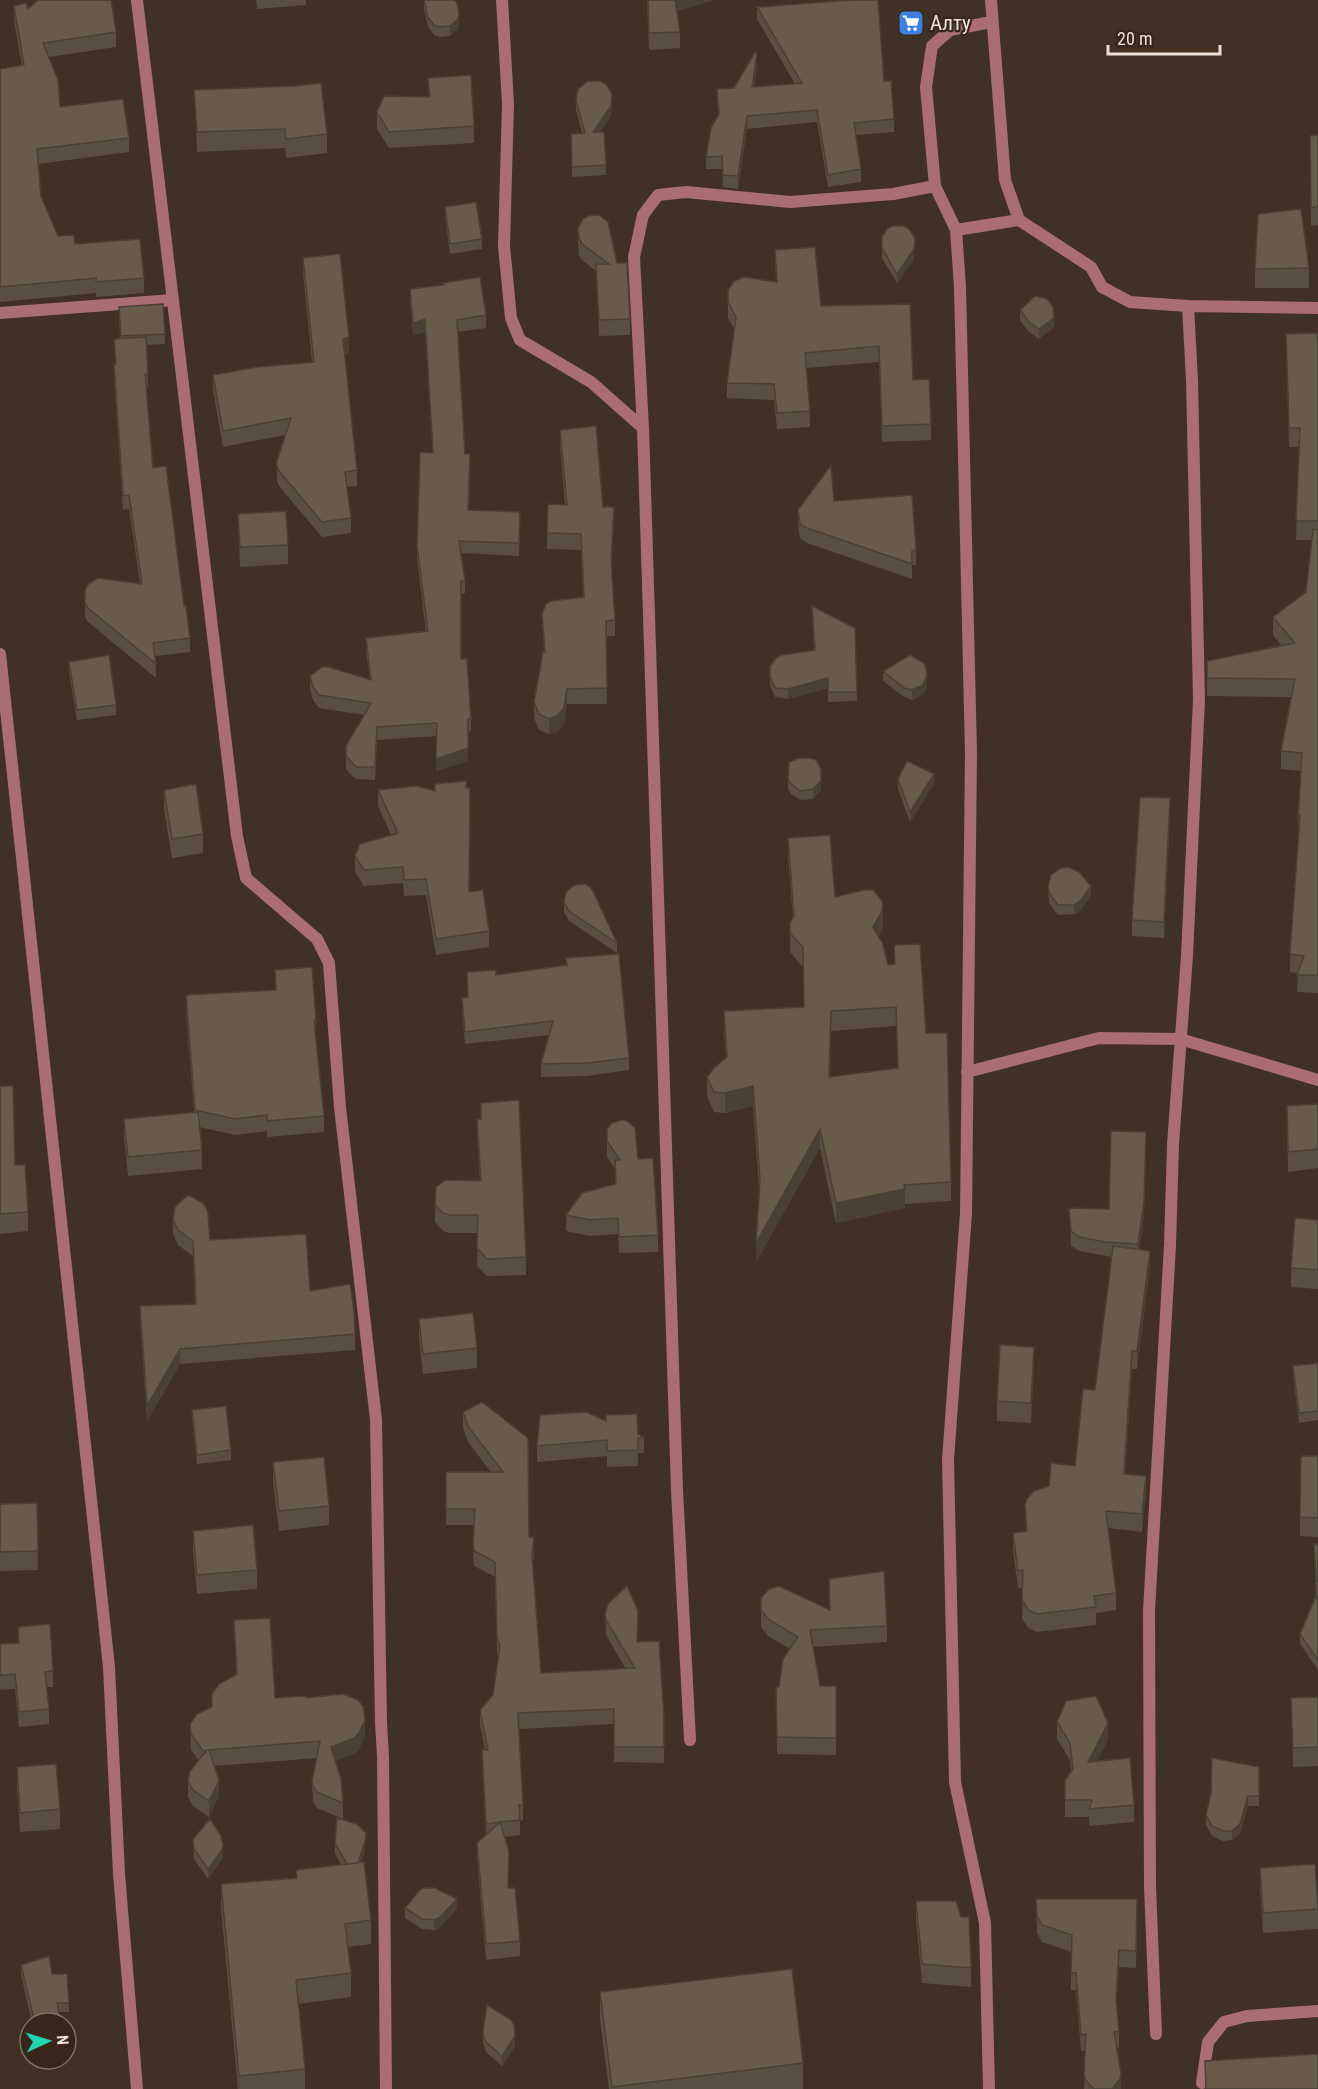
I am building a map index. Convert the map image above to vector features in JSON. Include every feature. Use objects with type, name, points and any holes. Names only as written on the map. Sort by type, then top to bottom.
[{"type":"street","points":[[137,0],[236,824],[246,878],[317,939],[329,963],[340,1107],[376,1420],[383,1756],[386,2089]]},
{"type":"street","points":[[502,0],[508,104],[504,246],[511,318],[520,340],[591,382],[644,428]]},
{"type":"street","points":[[990,0],[1005,180],[1018,220],[1091,267],[1102,287],[1130,302],[1188,306],[1318,308]]},
{"type":"street","points":[[989,2089],[985,1923],[955,1782],[948,1460],[966,1213],[971,753],[960,287],[956,230],[935,186],[926,87],[932,46],[950,30],[991,22]]},
{"type":"street","points":[[690,1740],[677,1478],[644,428],[634,257],[643,215],[658,195],[686,192],[790,202],[893,194],[935,186]]},
{"type":"street","points":[[956,230],[1018,220]]},
{"type":"street","points":[[0,313],[173,300]]},
{"type":"street","points":[[1156,2034],[1150,1887],[1149,1611],[1180,1039],[1187,956],[1199,699],[1192,380],[1188,306]]},
{"type":"street","points":[[0,654],[109,1667],[119,1874],[137,2089]]},
{"type":"street","points":[[967,1072],[1099,1038],[1180,1039],[1318,1080]]},
{"type":"street","points":[[1202,2083],[1208,2042],[1224,2022],[1248,2016],[1318,2012]]},
{"type":"building","points":[[38,0],[111,0],[116,32],[43,43],[58,80],[60,107],[123,99],[129,138],[37,149],[41,196],[58,236],[74,235],[75,244],[140,239],[144,278],[96,282],[96,278],[0,287],[0,69],[24,65],[14,6],[26,3],[28,9]]},
{"type":"building","points":[[424,0],[454,0],[457,3],[458,19],[450,26],[434,25],[428,17]]},
{"type":"building","points":[[648,0],[675,0],[680,32],[649,33]]},
{"type":"building","points":[[878,0],[884,81],[891,81],[894,119],[854,123],[861,169],[828,175],[817,110],[747,116],[738,176],[723,175],[722,156],[706,157],[711,128],[719,114],[717,89],[734,88],[755,52],[757,53],[752,87],[802,83],[757,7]]},
{"type":"building","points":[[471,75],[474,126],[389,132],[377,112],[384,96],[430,97],[428,78]]},
{"type":"building","points":[[588,81],[600,81],[606,84],[612,94],[611,106],[593,132],[604,132],[606,165],[572,167],[571,134],[585,133],[576,100],[578,89]]},
{"type":"building","points":[[321,83],[327,134],[286,139],[285,129],[197,132],[194,90]]},
{"type":"building","points":[[1318,135],[1318,206],[1311,208],[1310,136]]},
{"type":"building","points":[[476,202],[482,239],[450,244],[445,207]]},
{"type":"building","points":[[1301,209],[1309,268],[1255,269],[1258,214]]},
{"type":"building","points":[[599,215],[608,222],[617,263],[627,263],[630,319],[599,320],[596,264],[609,264],[582,244],[578,228],[583,219]]},
{"type":"building","points":[[904,226],[915,238],[914,249],[897,274],[882,248],[882,237],[888,228]]},
{"type":"building","points":[[815,247],[821,306],[910,304],[913,380],[929,379],[931,424],[882,426],[879,346],[805,353],[810,411],[777,413],[774,384],[727,383],[736,317],[728,302],[728,290],[734,281],[744,277],[777,282],[775,250]]},
{"type":"building","points":[[340,254],[349,337],[343,339],[357,470],[345,472],[351,518],[322,522],[277,466],[291,418],[223,431],[213,375],[257,367],[314,362],[303,258]]},
{"type":"building","points":[[480,277],[486,315],[457,320],[465,454],[470,454],[468,510],[520,512],[519,543],[459,541],[465,581],[461,581],[461,659],[467,659],[471,719],[468,719],[468,748],[436,759],[437,723],[377,727],[375,767],[357,767],[346,756],[346,746],[371,703],[319,695],[313,687],[310,676],[322,667],[329,667],[371,680],[366,638],[428,631],[417,546],[420,452],[433,453],[425,319],[413,323],[410,289],[444,285],[443,283]]},
{"type":"building","points":[[1035,296],[1047,299],[1053,307],[1054,318],[1039,329],[1028,321],[1020,310]]},
{"type":"building","points":[[163,304],[165,334],[121,336],[119,307]]},
{"type":"building","points":[[1317,333],[1318,521],[1296,521],[1300,428],[1289,428],[1286,334]]},
{"type":"building","points":[[146,337],[148,374],[145,374],[153,468],[166,466],[190,638],[153,643],[156,664],[88,608],[85,603],[87,585],[98,578],[142,584],[129,495],[123,496],[114,339]]},
{"type":"building","points":[[596,426],[603,507],[614,507],[611,560],[615,620],[606,621],[607,688],[567,689],[564,708],[557,716],[549,719],[539,714],[534,702],[543,652],[545,652],[542,614],[546,604],[551,601],[584,597],[581,534],[547,533],[548,504],[567,505],[560,430]]},
{"type":"building","points":[[831,465],[834,501],[912,495],[916,550],[912,551],[912,564],[800,524],[798,510]]},
{"type":"building","points":[[286,511],[288,545],[240,547],[238,514]]},
{"type":"building","points":[[1313,529],[1318,530],[1318,975],[1297,975],[1304,956],[1290,954],[1302,753],[1281,751],[1295,679],[1207,678],[1207,661],[1295,643],[1273,617],[1306,592]]},
{"type":"building","points":[[812,606],[855,628],[857,692],[828,692],[828,678],[788,689],[775,688],[770,677],[770,666],[777,657],[815,650]]},
{"type":"building","points":[[109,655],[116,705],[77,710],[69,662]]},
{"type":"building","points":[[910,655],[925,664],[927,675],[923,685],[912,690],[904,688],[883,671]]},
{"type":"building","points":[[800,758],[816,760],[821,769],[821,781],[813,789],[801,791],[788,779],[789,762]]},
{"type":"building","points":[[907,761],[934,774],[910,812],[898,779]]},
{"type":"building","points":[[466,781],[466,788],[470,788],[469,892],[483,890],[489,931],[436,939],[426,879],[404,880],[403,867],[364,870],[355,856],[360,844],[398,833],[378,790],[416,786],[435,791],[435,784]]},
{"type":"building","points":[[196,784],[203,834],[172,839],[164,790]]},
{"type":"building","points":[[1140,797],[1170,798],[1164,922],[1132,920]]},
{"type":"building","points":[[830,835],[835,897],[873,890],[883,902],[882,911],[873,927],[883,944],[888,965],[895,964],[894,945],[920,944],[926,1033],[947,1033],[951,1182],[904,1185],[905,1189],[836,1203],[820,1129],[756,1243],[760,1179],[753,1086],[725,1093],[714,1092],[707,1077],[727,1057],[724,1011],[804,1007],[803,947],[790,933],[790,922],[794,916],[788,838]],"holes":[[[896,1007],[898,1068],[829,1077],[831,1011]]]},
{"type":"building","points":[[1068,867],[1079,872],[1091,886],[1080,901],[1074,905],[1058,905],[1049,893],[1048,886],[1051,875],[1061,868]]},
{"type":"building","points":[[585,884],[593,891],[617,943],[569,911],[564,902],[566,892],[574,885]]},
{"type":"building","points":[[619,954],[629,1058],[587,1063],[541,1064],[553,1021],[465,1032],[462,998],[468,997],[467,972],[496,970],[496,975],[567,965],[566,958]]},
{"type":"building","points":[[312,967],[316,1020],[314,1020],[324,1116],[267,1121],[267,1115],[235,1119],[195,1110],[186,995],[276,990],[275,970]]},
{"type":"building","points":[[0,1086],[13,1086],[15,1165],[25,1165],[28,1212],[0,1214]]},
{"type":"building","points":[[519,1100],[526,1257],[487,1259],[477,1248],[478,1215],[443,1213],[435,1205],[436,1187],[446,1180],[481,1181],[477,1119],[481,1119],[481,1103]]},
{"type":"building","points":[[1318,1104],[1318,1149],[1288,1152],[1287,1106]]},
{"type":"building","points":[[198,1112],[202,1150],[128,1157],[124,1119]]},
{"type":"building","points":[[622,1120],[635,1128],[638,1159],[653,1158],[658,1235],[619,1237],[618,1218],[590,1220],[566,1215],[582,1193],[616,1184],[615,1160],[620,1160],[607,1141],[607,1129],[612,1123]]},
{"type":"building","points":[[1111,1131],[1146,1132],[1144,1201],[1138,1244],[1105,1242],[1080,1237],[1071,1231],[1069,1208],[1109,1209]]},
{"type":"building","points":[[188,1195],[203,1203],[206,1208],[210,1240],[306,1234],[310,1291],[350,1284],[355,1334],[180,1349],[147,1406],[140,1306],[196,1304],[193,1241],[178,1230],[173,1219],[175,1207]]},
{"type":"building","points":[[1295,1218],[1318,1220],[1318,1270],[1291,1268]]},
{"type":"building","points":[[1113,1246],[1150,1251],[1137,1351],[1132,1351],[1124,1474],[1146,1476],[1142,1514],[1106,1511],[1116,1593],[1094,1596],[1096,1607],[1037,1614],[1028,1610],[1022,1600],[1023,1570],[1018,1571],[1013,1533],[1027,1531],[1025,1504],[1034,1491],[1049,1486],[1051,1463],[1075,1466],[1083,1389],[1095,1390]]},
{"type":"building","points":[[473,1313],[477,1348],[423,1354],[419,1319]]},
{"type":"building","points":[[1000,1345],[1034,1347],[1031,1403],[997,1401]]},
{"type":"building","points":[[1318,1363],[1318,1411],[1299,1413],[1293,1366]]},
{"type":"building","points":[[482,1402],[528,1438],[529,1537],[534,1537],[532,1555],[541,1673],[635,1668],[606,1620],[605,1614],[608,1604],[627,1586],[638,1611],[637,1642],[659,1641],[664,1717],[664,1747],[614,1747],[614,1709],[518,1713],[523,1805],[519,1805],[520,1820],[486,1824],[482,1750],[488,1750],[480,1710],[493,1695],[500,1645],[497,1638],[495,1562],[474,1551],[475,1509],[446,1509],[446,1472],[503,1472],[468,1426],[463,1412]]},
{"type":"building","points":[[226,1406],[231,1450],[197,1455],[192,1410]]},
{"type":"building","points":[[586,1412],[606,1421],[606,1415],[637,1414],[638,1434],[644,1437],[638,1438],[638,1450],[607,1451],[607,1440],[537,1446],[540,1415]]},
{"type":"building","points":[[1301,1456],[1318,1456],[1318,1518],[1300,1517]]},
{"type":"building","points":[[324,1457],[329,1506],[279,1511],[273,1462]]},
{"type":"building","points":[[37,1503],[38,1551],[0,1552],[0,1504]]},
{"type":"building","points":[[253,1525],[257,1570],[197,1575],[193,1531]]},
{"type":"building","points":[[1314,1544],[1318,1544],[1318,1581],[1316,1581]]},
{"type":"building","points":[[884,1571],[887,1626],[810,1630],[820,1686],[836,1686],[836,1738],[777,1737],[776,1687],[779,1687],[783,1659],[798,1637],[768,1619],[761,1610],[761,1598],[769,1589],[779,1586],[830,1610],[829,1579]]},
{"type":"building","points":[[1316,1596],[1318,1600],[1318,1660],[1300,1634]]},
{"type":"building","points":[[270,1618],[275,1698],[306,1696],[306,1698],[343,1694],[358,1700],[363,1706],[365,1720],[359,1733],[354,1738],[331,1747],[341,1779],[343,1803],[317,1792],[313,1786],[320,1741],[209,1750],[219,1780],[209,1801],[193,1790],[188,1781],[190,1771],[207,1750],[203,1751],[191,1734],[190,1724],[197,1714],[212,1707],[212,1694],[219,1684],[237,1674],[234,1620]]},
{"type":"building","points":[[50,1624],[53,1671],[45,1672],[49,1709],[19,1712],[15,1674],[0,1675],[0,1644],[19,1643],[18,1627]]},
{"type":"building","points":[[1096,1696],[1108,1723],[1088,1762],[1130,1758],[1134,1805],[1089,1809],[1092,1800],[1065,1800],[1065,1780],[1073,1769],[1070,1743],[1057,1722],[1066,1701]]},
{"type":"building","points":[[1318,1697],[1318,1747],[1293,1748],[1291,1698]]},
{"type":"building","points":[[1212,1758],[1259,1767],[1259,1796],[1248,1796],[1240,1824],[1232,1831],[1223,1831],[1212,1826],[1206,1815],[1211,1794]]},
{"type":"building","points":[[56,1764],[60,1809],[20,1813],[17,1767]]},
{"type":"building","points":[[337,1818],[357,1824],[366,1833],[358,1863],[347,1864],[335,1843]]},
{"type":"building","points":[[210,1819],[221,1836],[223,1845],[222,1850],[208,1869],[194,1849],[193,1839]]},
{"type":"building","points":[[500,1822],[509,1851],[508,1888],[515,1888],[520,1941],[486,1944],[477,1843]]},
{"type":"building","points":[[364,1862],[371,1920],[345,1924],[351,1973],[296,1980],[305,2069],[239,2076],[221,1884],[297,1878],[296,1870]]},
{"type":"building","points":[[1315,1864],[1318,1909],[1263,1913],[1260,1868]]},
{"type":"building","points":[[423,1888],[435,1888],[457,1899],[439,1918],[422,1919],[405,1908]]},
{"type":"building","points":[[1036,1899],[1137,1899],[1136,1951],[1119,1950],[1116,1998],[1119,2031],[1114,2032],[1121,2073],[1120,2079],[1112,2089],[1094,2089],[1086,2081],[1084,2075],[1086,2034],[1081,2035],[1076,1973],[1071,1973],[1072,1935],[1042,1925],[1037,1916]]},
{"type":"building","points":[[916,1901],[956,1901],[961,1917],[969,1917],[971,1968],[922,1964]]},
{"type":"building","points":[[49,1956],[52,1974],[67,1974],[69,2003],[57,2003],[59,2011],[32,2011],[21,1965]]},
{"type":"building","points":[[792,1969],[803,2063],[612,2087],[600,1992]]},
{"type":"building","points":[[487,2005],[511,2020],[514,2025],[515,2036],[502,2056],[484,2038]]},
{"type":"building","points":[[1318,2054],[1318,2089],[1206,2089],[1205,2061]]},
{"type":"place","name":"Алту","points":[[911,23]]}]
